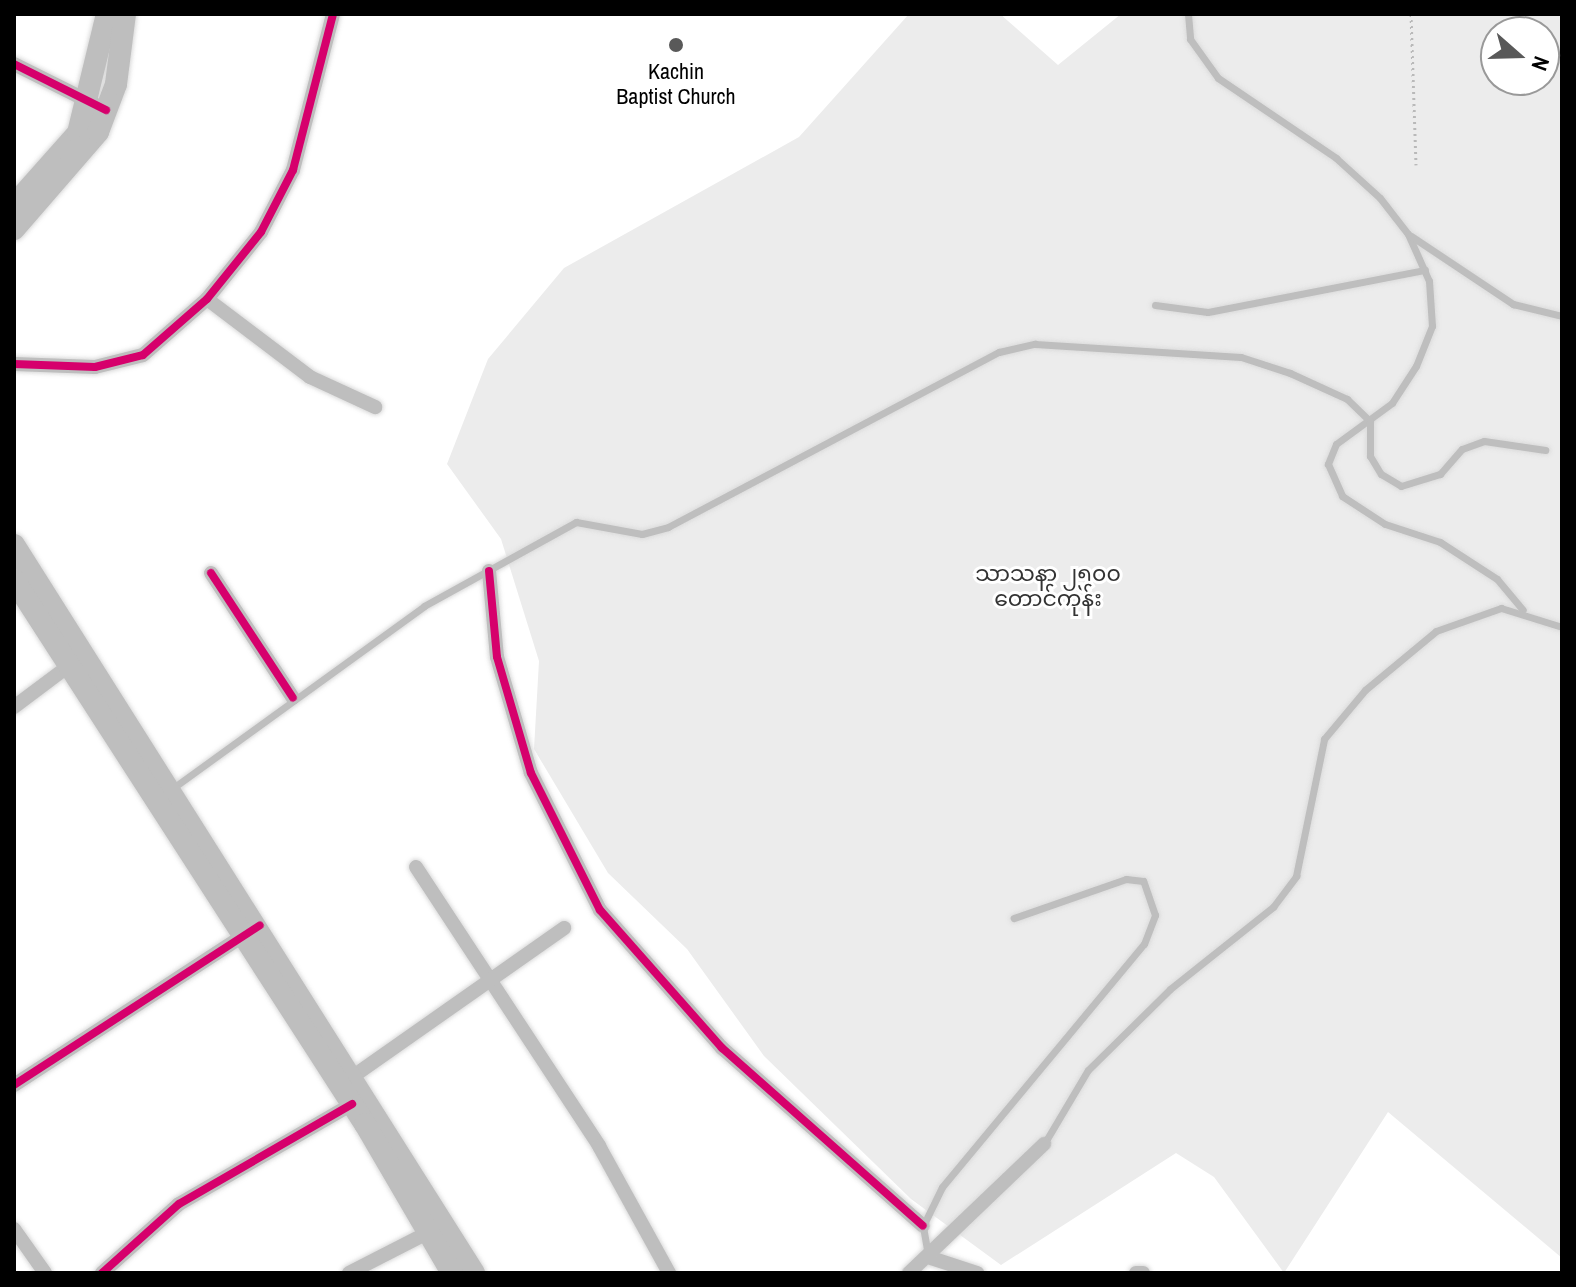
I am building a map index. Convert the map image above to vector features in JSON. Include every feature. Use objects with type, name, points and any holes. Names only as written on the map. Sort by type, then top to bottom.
[{"type":"main road","points":[[98,107],[107,14]]},
{"type":"main road","points":[[15,220],[98,107],[125,14]]},
{"type":"main road","points":[[14,545],[78,659],[349,1088],[452,1273]]},
{"type":"main road","points":[[14,580],[78,659]]},
{"type":"main road","points":[[349,1088],[474,1273]]},
{"type":"street","points":[[14,364],[95,367],[143,355],[207,299],[261,232],[293,170],[333,14]]},
{"type":"street","points":[[14,64],[98,107]]},
{"type":"street","points":[[207,299],[310,377],[375,407]]},
{"type":"street","points":[[489,571],[497,657],[531,773],[600,910],[722,1048],[923,1226]]},
{"type":"street","points":[[211,573],[293,698]]},
{"type":"street","points":[[14,707],[78,659]]},
{"type":"street","points":[[416,867],[599,1146],[669,1273]]},
{"type":"street","points":[[102,1273],[179,1204],[349,1088],[564,928]]},
{"type":"street","points":[[14,1085],[252,930]]},
{"type":"street","points":[[909,1273],[1044,1144]]},
{"type":"street","points":[[14,1229],[45,1273]]},
{"type":"street","points":[[349,1273],[429,1232]]},
{"type":"street","points":[[928,1257],[974,1272]]},
{"type":"street","points":[[1136,1273],[1143,1273]]},
{"type":"lane","points":[[1188,14],[1190,39],[1218,78],[1336,158],[1408,234],[1513,304],[1562,316]]},
{"type":"lane","points":[[1408,234],[1425,270],[1432,326],[1392,403],[1336,444],[1328,464],[1342,496],[1385,524],[1451,550],[1497,579],[1523,610]]},
{"type":"lane","points":[[1155,305],[1208,312],[1425,270]]},
{"type":"lane","points":[[164,793],[424,606],[576,522],[642,534],[668,527],[999,352],[1035,344],[1241,357],[1347,399],[1370,421],[1370,456],[1381,474],[1401,486],[1440,474],[1462,449],[1484,441],[1545,450]]},
{"type":"lane","points":[[1044,1144],[1088,1070],[1170,989],[1273,907],[1296,876],[1324,739],[1365,690],[1436,631],[1501,608],[1523,610],[1562,627]]},
{"type":"lane","points":[[928,1257],[923,1226],[942,1187],[1144,944],[1155,915],[1143,881],[1126,879],[1014,918]]},
{"type":"path","points":[[1411,14],[1416,165]]},
{"type":"green space","name":"သာသနာ ၂၅၀၀ တောင်ကုန်း","points":[[909,14],[1000,14],[1058,65],[1121,14],[1562,14],[1562,1258],[1388,1112],[1284,1273],[1214,1177],[1176,1153],[1001,1265],[911,1199],[764,1056],[687,949],[608,873],[534,749],[539,661],[501,539],[447,464],[488,359],[564,268],[799,137]]},
{"type":"cycle path","points":[[14,364],[95,367],[143,355],[207,299],[261,232],[293,170],[333,14]]},
{"type":"cycle path","points":[[14,64],[106,110]]},
{"type":"cycle path","points":[[489,571],[497,657],[531,773],[600,910],[722,1048],[923,1226]]},
{"type":"cycle path","points":[[211,573],[293,698]]},
{"type":"cycle path","points":[[14,1085],[260,925]]},
{"type":"cycle path","points":[[102,1273],[179,1204],[352,1104]]},
{"type":"place","name":"Kachin Baptist Church","points":[[676,45]]}]
